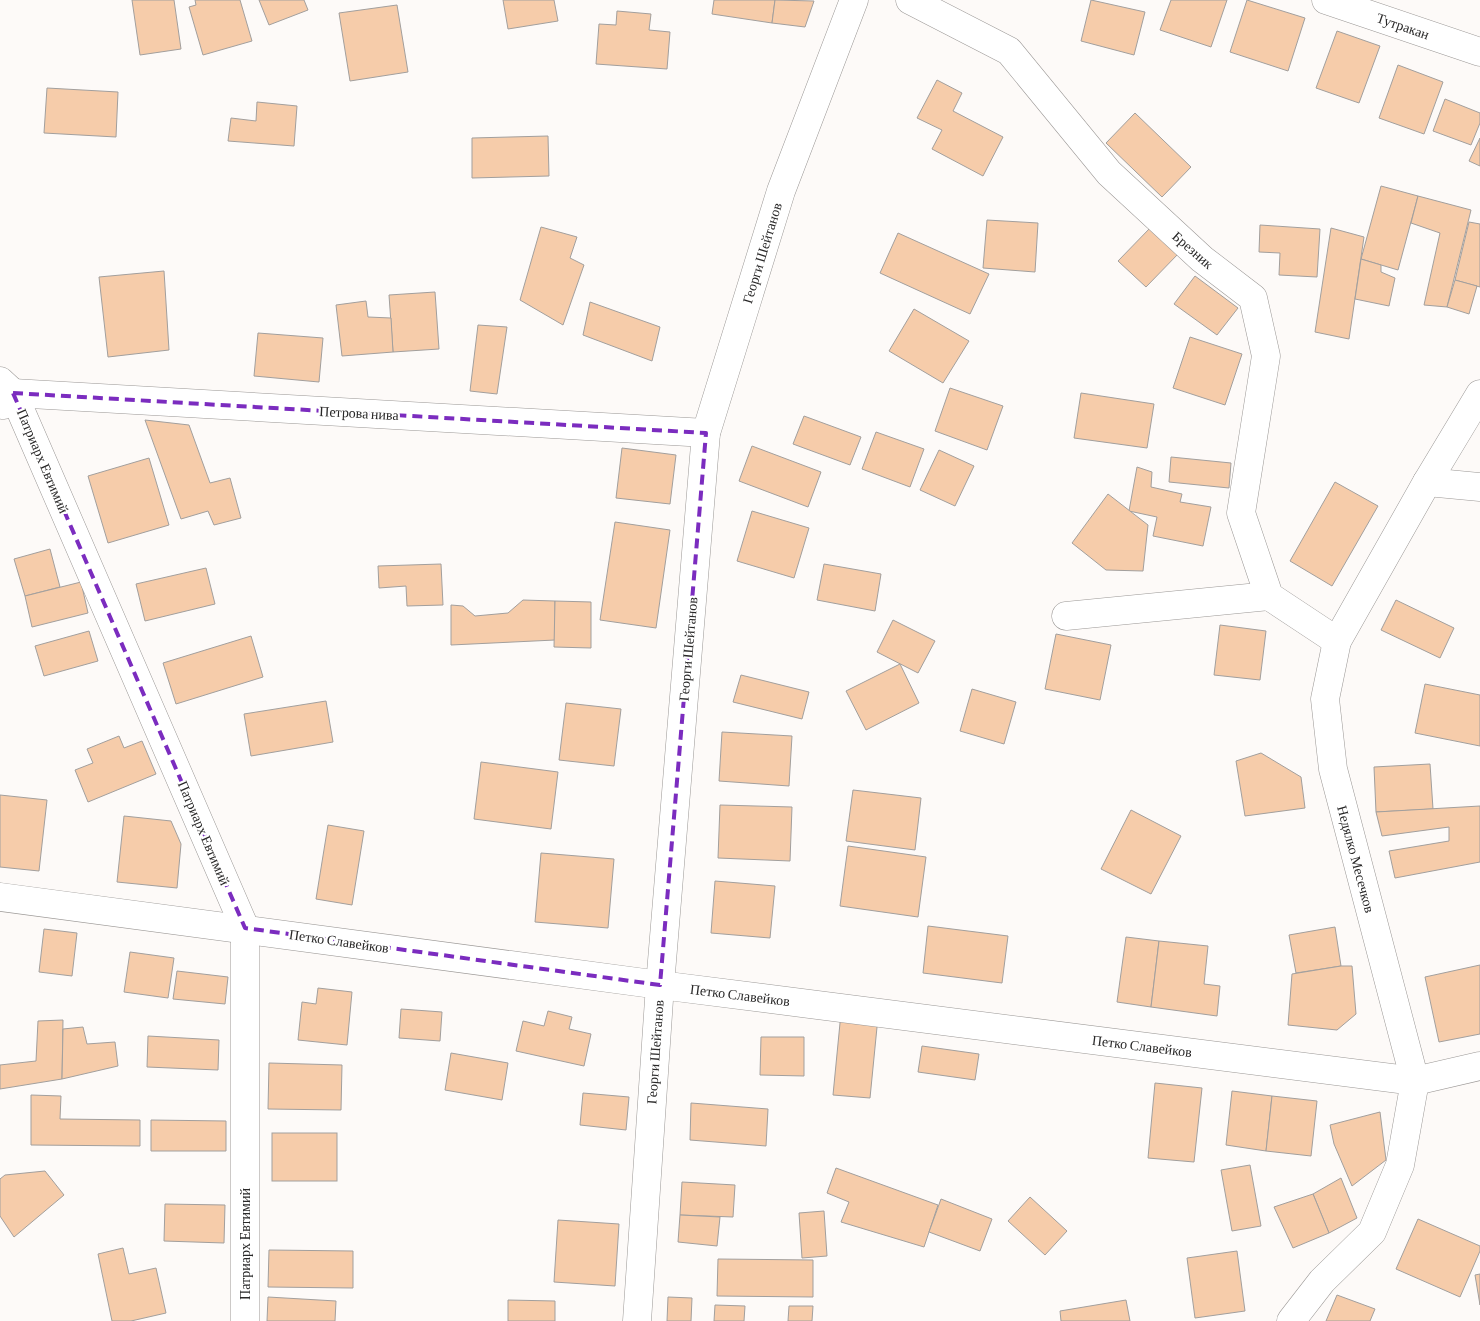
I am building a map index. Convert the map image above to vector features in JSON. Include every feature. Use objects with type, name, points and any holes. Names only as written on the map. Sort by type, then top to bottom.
[{"type":"street","name":"Георги Шейтанов","points":[[637,1321],[660,985],[706,433],[781,191],[854,0]]},
{"type":"street","name":"Брезник","points":[[910,0],[1009,51],[1109,173],[1202,259],[1253,298],[1266,356],[1241,513],[1269,596]]},
{"type":"street","name":"Тутракан","points":[[1326,0],[1480,52]]},
{"type":"street","name":"Петрова нива","points":[[4,394],[706,433]]},
{"type":"street","name":"Патриарх Евтимий","points":[[4,394],[246,928],[244,1321]]},
{"type":"street","name":"Недялко Месечков","points":[[1291,1321],[1322,1280],[1372,1232],[1400,1165],[1415,1081],[1332,769],[1325,699],[1337,641],[1426,482],[1480,394]]},
{"type":"street","points":[[1426,482],[1480,487]]},
{"type":"street","points":[[1066,616],[1269,596],[1337,641]]},
{"type":"street","name":"Петко Славейков","points":[[0,897],[246,928],[660,985],[1415,1081],[1480,1066]]},
{"type":"highlighted area","points":[[13,393],[706,433],[660,985],[245,928]]},
{"type":"building","points":[[132,0],[174,0],[181,49],[140,55]]},
{"type":"building","points":[[195,0],[240,0],[252,41],[203,55],[189,7],[196,5]]},
{"type":"building","points":[[259,0],[304,0],[308,10],[269,25]]},
{"type":"building","points":[[503,0],[554,0],[558,21],[508,29]]},
{"type":"building","points":[[714,0],[775,0],[772,23],[712,14]]},
{"type":"building","points":[[775,0],[814,1],[805,27],[772,23]]},
{"type":"building","points":[[1091,0],[1145,12],[1134,55],[1081,41]]},
{"type":"building","points":[[1171,0],[1227,0],[1211,47],[1160,30]]},
{"type":"building","points":[[1247,0],[1305,18],[1288,71],[1230,52]]},
{"type":"building","points":[[397,5],[408,72],[350,81],[339,13]]},
{"type":"building","points":[[617,11],[651,14],[649,30],[670,32],[667,69],[596,64],[599,24],[616,25]]},
{"type":"building","points":[[1337,31],[1380,46],[1359,103],[1316,88]]},
{"type":"building","points":[[1398,65],[1443,82],[1424,134],[1379,118]]},
{"type":"building","points":[[937,80],[962,93],[953,111],[1003,137],[983,176],[932,149],[942,130],[917,118]]},
{"type":"building","points":[[47,88],[118,92],[116,137],[44,133]]},
{"type":"building","points":[[1445,99],[1480,113],[1480,123],[1471,145],[1433,131]]},
{"type":"building","points":[[257,102],[297,106],[294,146],[228,141],[231,118],[256,121]]},
{"type":"building","points":[[1135,113],[1191,167],[1162,197],[1106,143]]},
{"type":"building","points":[[548,136],[549,176],[472,178],[472,138]]},
{"type":"building","points":[[1480,138],[1480,166],[1469,161]]},
{"type":"building","points":[[1381,186],[1418,196],[1398,270],[1361,259]]},
{"type":"building","points":[[1418,196],[1471,210],[1447,307],[1424,305],[1440,233],[1411,223]]},
{"type":"building","points":[[987,220],[1038,223],[1035,272],[983,268]]},
{"type":"building","points":[[1469,222],[1480,224],[1480,287],[1455,280]]},
{"type":"building","points":[[1260,225],[1320,229],[1317,277],[1279,275],[1280,253],[1259,252]]},
{"type":"building","points":[[541,227],[577,237],[570,258],[584,265],[563,325],[520,300]]},
{"type":"building","points":[[1151,227],[1179,253],[1146,287],[1118,261]]},
{"type":"building","points":[[1331,228],[1364,237],[1349,339],[1315,332]]},
{"type":"building","points":[[898,233],[989,274],[970,314],[880,273]]},
{"type":"building","points":[[1361,259],[1381,265],[1381,272],[1395,278],[1389,306],[1355,299]]},
{"type":"building","points":[[164,271],[169,350],[108,357],[99,277]]},
{"type":"building","points":[[1195,276],[1238,308],[1217,335],[1174,304]]},
{"type":"building","points":[[1455,280],[1477,286],[1469,314],[1447,307]]},
{"type":"building","points":[[435,292],[439,349],[393,352],[389,295]]},
{"type":"building","points":[[366,301],[368,317],[391,318],[393,352],[342,356],[336,305]]},
{"type":"building","points":[[590,302],[660,327],[652,361],[583,335]]},
{"type":"building","points":[[914,309],[969,341],[943,383],[889,351]]},
{"type":"building","points":[[478,325],[507,327],[497,394],[470,391]]},
{"type":"building","points":[[258,333],[323,338],[319,382],[254,376]]},
{"type":"building","points":[[1190,337],[1242,354],[1225,405],[1173,388]]},
{"type":"building","points":[[950,388],[1003,406],[987,450],[935,431]]},
{"type":"building","points":[[1081,393],[1154,404],[1147,448],[1074,438]]},
{"type":"building","points":[[804,416],[861,437],[850,465],[793,444]]},
{"type":"building","points":[[145,420],[189,425],[210,483],[230,478],[241,518],[214,525],[208,511],[181,519]]},
{"type":"building","points":[[876,432],[924,449],[910,487],[862,469]]},
{"type":"building","points":[[752,446],[821,472],[808,507],[739,481]]},
{"type":"building","points":[[622,448],[676,455],[670,504],[616,498]]},
{"type":"building","points":[[939,450],[974,466],[955,506],[920,490]]},
{"type":"building","points":[[1171,457],[1231,463],[1229,488],[1169,482]]},
{"type":"building","points":[[149,458],[169,525],[108,543],[88,476]]},
{"type":"building","points":[[1137,467],[1152,472],[1151,487],[1182,494],[1180,502],[1211,507],[1203,546],[1153,536],[1157,517],[1129,511]]},
{"type":"building","points":[[1335,482],[1378,506],[1332,586],[1290,561]]},
{"type":"building","points":[[1108,494],[1148,525],[1143,571],[1106,570],[1072,543]]},
{"type":"building","points":[[752,511],[809,528],[794,578],[737,561]]},
{"type":"building","points":[[615,522],[670,530],[656,628],[600,620]]},
{"type":"building","points":[[50,549],[60,587],[25,596],[14,559]]},
{"type":"building","points":[[441,564],[443,605],[407,606],[406,586],[379,588],[378,566]]},
{"type":"building","points":[[824,564],[881,574],[875,611],[817,600]]},
{"type":"building","points":[[206,568],[215,604],[145,621],[136,584]]},
{"type":"building","points":[[81,582],[88,613],[32,627],[25,596]]},
{"type":"building","points":[[523,600],[555,601],[555,640],[451,645],[451,605],[463,606],[475,616],[508,613]]},
{"type":"building","points":[[1396,600],[1454,628],[1440,658],[1381,630]]},
{"type":"building","points":[[555,601],[591,602],[591,648],[554,647]]},
{"type":"building","points":[[893,620],[935,641],[918,673],[877,652]]},
{"type":"building","points":[[1220,625],[1266,631],[1260,680],[1214,675]]},
{"type":"building","points":[[89,631],[98,661],[44,676],[35,646]]},
{"type":"building","points":[[1056,634],[1111,645],[1100,700],[1045,689]]},
{"type":"building","points":[[251,636],[263,677],[176,704],[163,663]]},
{"type":"building","points":[[900,664],[919,703],[866,730],[846,691]]},
{"type":"building","points":[[741,675],[809,692],[802,719],[733,702]]},
{"type":"building","points":[[1425,684],[1480,695],[1480,746],[1415,733]]},
{"type":"building","points":[[972,689],[1016,702],[1004,744],[960,731]]},
{"type":"building","points":[[326,701],[333,742],[251,756],[244,714]]},
{"type":"building","points":[[566,703],[621,709],[614,766],[559,760]]},
{"type":"building","points":[[722,732],[792,736],[789,786],[719,781]]},
{"type":"building","points":[[119,736],[124,748],[142,741],[156,774],[88,802],[75,770],[93,763],[87,749]]},
{"type":"building","points":[[1261,753],[1301,777],[1305,808],[1245,816],[1236,761]]},
{"type":"building","points":[[481,762],[558,772],[551,829],[474,819]]},
{"type":"building","points":[[1430,764],[1433,809],[1376,812],[1374,767]]},
{"type":"building","points":[[853,790],[921,798],[915,850],[846,841]]},
{"type":"building","points":[[0,795],[47,800],[39,871],[0,867]]},
{"type":"building","points":[[720,805],[792,807],[790,861],[718,858]]},
{"type":"building","points":[[1480,806],[1480,862],[1395,878],[1389,851],[1449,841],[1449,827],[1382,836],[1376,812]]},
{"type":"building","points":[[1131,810],[1181,836],[1151,894],[1101,869]]},
{"type":"building","points":[[124,816],[171,821],[181,844],[177,888],[117,882]]},
{"type":"building","points":[[328,825],[364,831],[352,905],[316,899]]},
{"type":"building","points":[[848,846],[926,857],[918,917],[840,906]]},
{"type":"building","points":[[541,853],[614,859],[608,928],[535,922]]},
{"type":"building","points":[[715,881],[775,886],[770,938],[711,933]]},
{"type":"building","points":[[928,926],[1008,936],[1002,983],[923,973]]},
{"type":"building","points":[[1335,927],[1341,966],[1296,973],[1289,935]]},
{"type":"building","points":[[44,929],[77,933],[72,976],[39,972]]},
{"type":"building","points":[[1126,937],[1159,941],[1151,1007],[1117,1002]]},
{"type":"building","points":[[1159,941],[1208,946],[1204,984],[1220,986],[1217,1016],[1151,1007]]},
{"type":"building","points":[[130,952],[174,958],[168,998],[124,992]]},
{"type":"building","points":[[1480,965],[1480,1034],[1439,1042],[1425,977]]},
{"type":"building","points":[[1352,966],[1356,1014],[1337,1030],[1288,1025],[1292,974]]},
{"type":"building","points":[[177,971],[228,977],[225,1004],[173,999]]},
{"type":"building","points":[[318,988],[352,992],[347,1045],[298,1040],[302,1002],[316,1004]]},
{"type":"building","points":[[401,1009],[442,1012],[440,1041],[399,1038]]},
{"type":"building","points":[[548,1011],[572,1017],[569,1029],[591,1034],[584,1066],[516,1051],[523,1021],[544,1026]]},
{"type":"building","points":[[841,1013],[878,1017],[870,1098],[833,1095]]},
{"type":"building","points":[[63,1020],[62,1079],[0,1089],[0,1065],[36,1061],[38,1021]]},
{"type":"building","points":[[83,1027],[87,1044],[115,1042],[118,1066],[62,1079],[63,1029]]},
{"type":"building","points":[[148,1036],[219,1040],[218,1070],[147,1067]]},
{"type":"building","points":[[761,1037],[804,1037],[804,1076],[760,1075]]},
{"type":"building","points":[[922,1046],[979,1054],[975,1080],[918,1072]]},
{"type":"building","points":[[451,1053],[508,1063],[502,1100],[445,1090]]},
{"type":"building","points":[[269,1063],[342,1065],[341,1110],[268,1109]]},
{"type":"building","points":[[1155,1083],[1202,1088],[1194,1162],[1148,1158]]},
{"type":"building","points":[[1232,1091],[1272,1096],[1266,1151],[1226,1145]]},
{"type":"building","points":[[583,1093],[629,1097],[626,1130],[580,1125]]},
{"type":"building","points":[[31,1095],[61,1096],[60,1119],[140,1120],[140,1146],[31,1145]]},
{"type":"building","points":[[1272,1096],[1317,1101],[1311,1156],[1266,1151]]},
{"type":"building","points":[[691,1103],[768,1109],[766,1146],[690,1140]]},
{"type":"building","points":[[1380,1112],[1386,1160],[1352,1186],[1334,1144],[1330,1125]]},
{"type":"building","points":[[151,1120],[226,1121],[226,1151],[151,1151]]},
{"type":"building","points":[[272,1133],[337,1133],[337,1181],[272,1181]]},
{"type":"building","points":[[1250,1165],[1261,1226],[1232,1231],[1221,1170]]},
{"type":"building","points":[[836,1168],[938,1205],[924,1247],[841,1222],[849,1202],[827,1193]]},
{"type":"building","points":[[45,1171],[64,1195],[14,1237],[0,1216],[0,1179],[5,1175]]},
{"type":"building","points":[[1341,1178],[1357,1218],[1329,1233],[1313,1194]]},
{"type":"building","points":[[682,1182],[735,1185],[733,1217],[680,1215]]},
{"type":"building","points":[[1313,1194],[1329,1233],[1293,1248],[1274,1207]]},
{"type":"building","points":[[1030,1197],[1067,1231],[1045,1255],[1008,1221]]},
{"type":"building","points":[[941,1199],[992,1219],[980,1251],[929,1232]]},
{"type":"building","points":[[165,1204],[225,1205],[224,1243],[164,1241]]},
{"type":"building","points":[[824,1211],[827,1256],[802,1258],[799,1213]]},
{"type":"building","points":[[680,1215],[720,1217],[717,1246],[678,1242]]},
{"type":"building","points":[[1418,1219],[1480,1246],[1480,1251],[1460,1297],[1396,1269]]},
{"type":"building","points":[[558,1220],[619,1224],[615,1286],[554,1282]]},
{"type":"building","points":[[123,1248],[129,1274],[156,1268],[166,1313],[131,1321],[112,1321],[98,1254]]},
{"type":"building","points":[[269,1250],[353,1251],[353,1288],[268,1287]]},
{"type":"building","points":[[1237,1251],[1245,1311],[1195,1318],[1187,1258]]},
{"type":"building","points":[[718,1259],[813,1260],[813,1297],[717,1296]]},
{"type":"building","points":[[1480,1274],[1480,1305],[1475,1275]]},
{"type":"building","points":[[1337,1295],[1375,1309],[1370,1321],[1326,1321]]},
{"type":"building","points":[[268,1297],[336,1301],[335,1321],[267,1321]]},
{"type":"building","points":[[668,1297],[692,1298],[691,1321],[667,1321]]},
{"type":"building","points":[[508,1300],[555,1301],[555,1321],[508,1321]]},
{"type":"building","points":[[1126,1300],[1130,1321],[1061,1321],[1060,1311]]},
{"type":"building","points":[[715,1305],[745,1306],[744,1321],[714,1321]]},
{"type":"building","points":[[789,1306],[813,1306],[812,1321],[788,1321]]}]
